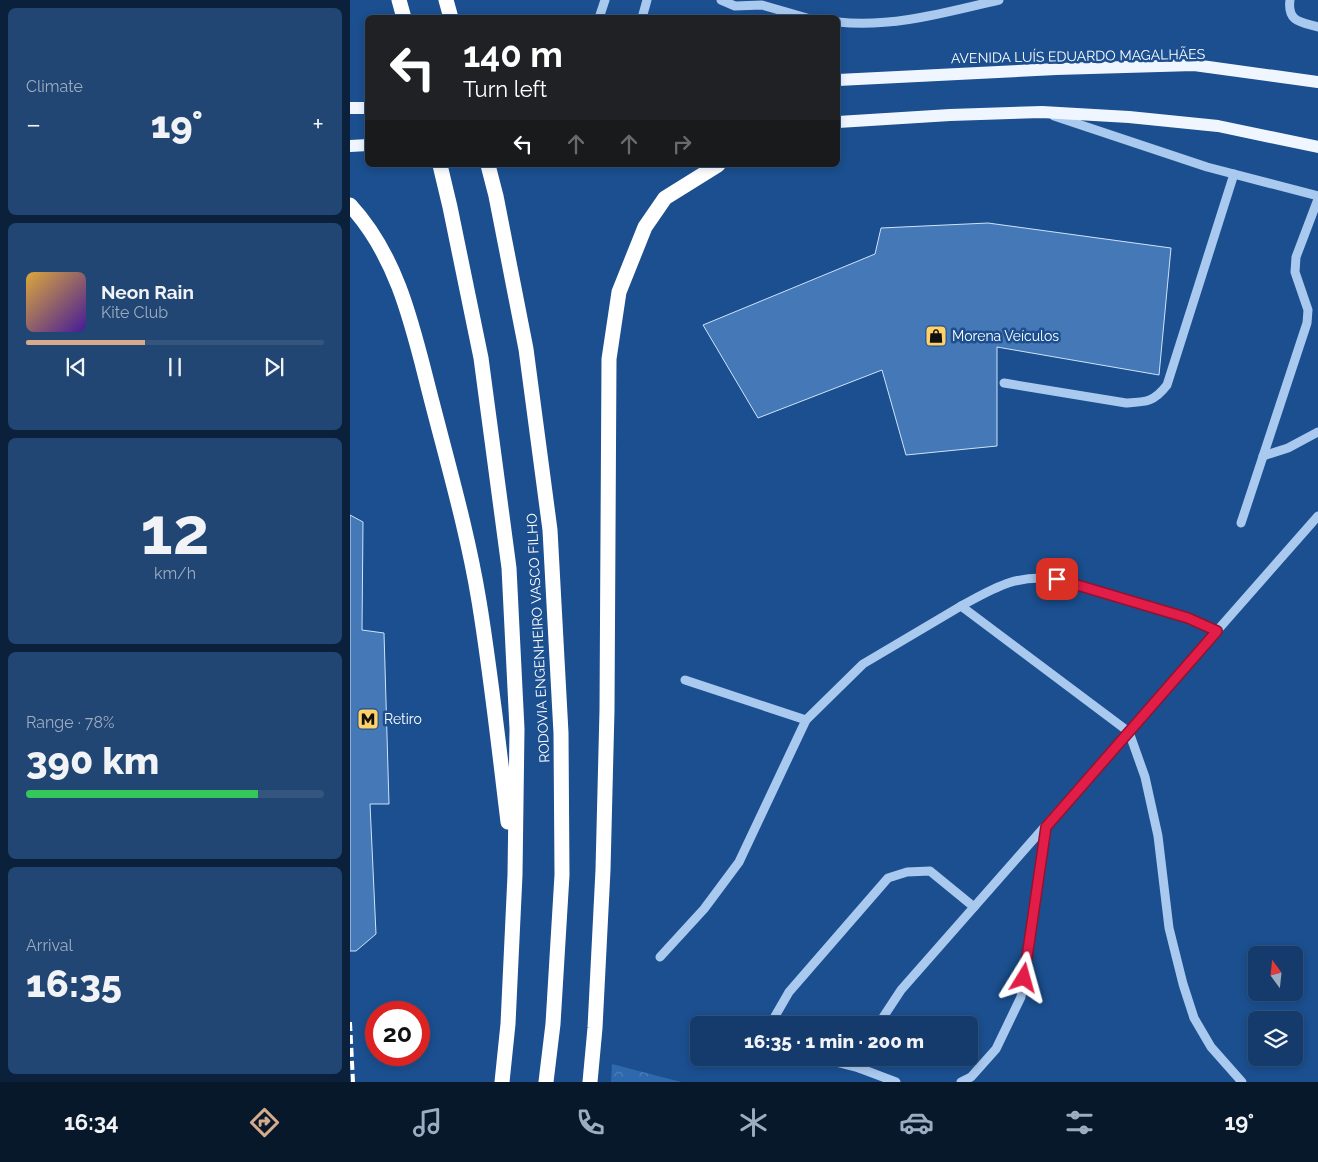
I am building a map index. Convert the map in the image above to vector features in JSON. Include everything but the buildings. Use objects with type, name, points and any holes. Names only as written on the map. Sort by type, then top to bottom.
[{"type":"highway","points":[[400,0],[404,15]]},
{"type":"highway","name":"RODOVIA ENGENHEIRO VASCO FILHO","points":[[440,167],[481,358],[509,568],[517,729],[515,874],[508,1024],[502,1082]]},
{"type":"highway","name":"RODOVIA ENGENHEIRO VASCO FILHO","points":[[489,167],[526,349],[550,530],[561,733],[562,875],[553,1024],[546,1082]]},
{"type":"highway","points":[[590,1082],[595,1028],[604,861],[609,359],[619,292],[645,227],[666,198],[715,167]]},
{"type":"highway","points":[[350,205],[375,237],[400,287],[417,343],[462,521],[479,600],[515,874]]},
{"type":"main road","name":"AVENIDA LUÍS EDUARDO MAGALHÃES","points":[[840,80],[1056,68],[1194,65],[1318,82]]},
{"type":"main road","points":[[350,108],[365,108]]},
{"type":"main road","points":[[840,122],[1042,112],[1129,117],[1218,126],[1318,147]]},
{"type":"main road","points":[[350,146],[365,145]]},
{"type":"street","points":[[600,15],[605,0]]},
{"type":"street","points":[[643,15],[647,0]]},
{"type":"street","points":[[721,0],[735,6],[759,2],[798,15]]},
{"type":"street","points":[[840,22],[853,24],[919,18],[999,0]]},
{"type":"street","points":[[1290,0],[1289,8],[1291,15],[1296,20],[1318,27]]},
{"type":"street","points":[[1042,112],[1207,167],[1318,198],[1315,214],[1296,257],[1295,272],[1308,310],[1307,323],[1241,523]]},
{"type":"street","points":[[1004,383],[1126,403],[1143,402],[1158,397],[1167,385],[1234,174]]},
{"type":"street","points":[[1263,456],[1288,448],[1318,432]]},
{"type":"street","points":[[884,1016],[901,990],[1318,516]]},
{"type":"street","points":[[660,957],[704,908],[739,862],[806,720],[863,664],[923,627],[1002,585],[1020,579],[1038,577],[1057,579],[1188,618],[1217,631]]},
{"type":"street","points":[[961,606],[1129,732],[1145,777],[1158,836],[1169,928],[1191,1009],[1194,1018],[1211,1047],[1242,1082]]},
{"type":"street","points":[[685,680],[806,720]]},
{"type":"street","points":[[962,1082],[971,1077],[996,1049],[1021,997],[1046,827]]},
{"type":"street","points":[[775,1016],[790,992],[888,878],[907,872],[930,871],[974,907]]},
{"type":"street","points":[[850,1066],[896,1082]]},
{"type":"green space","points":[[612,1064],[681,1082],[611,1082]]},
{"type":"railway","points":[[350,1022],[353,1082]]},
{"type":"place","name":"Morena Veículos","points":[[936,336]]},
{"type":"place","name":"Retiro","points":[[368,719]]},
{"type":"route","points":[[1024,978],[1046,827],[1217,631],[1188,618],[1057,579]]}]
